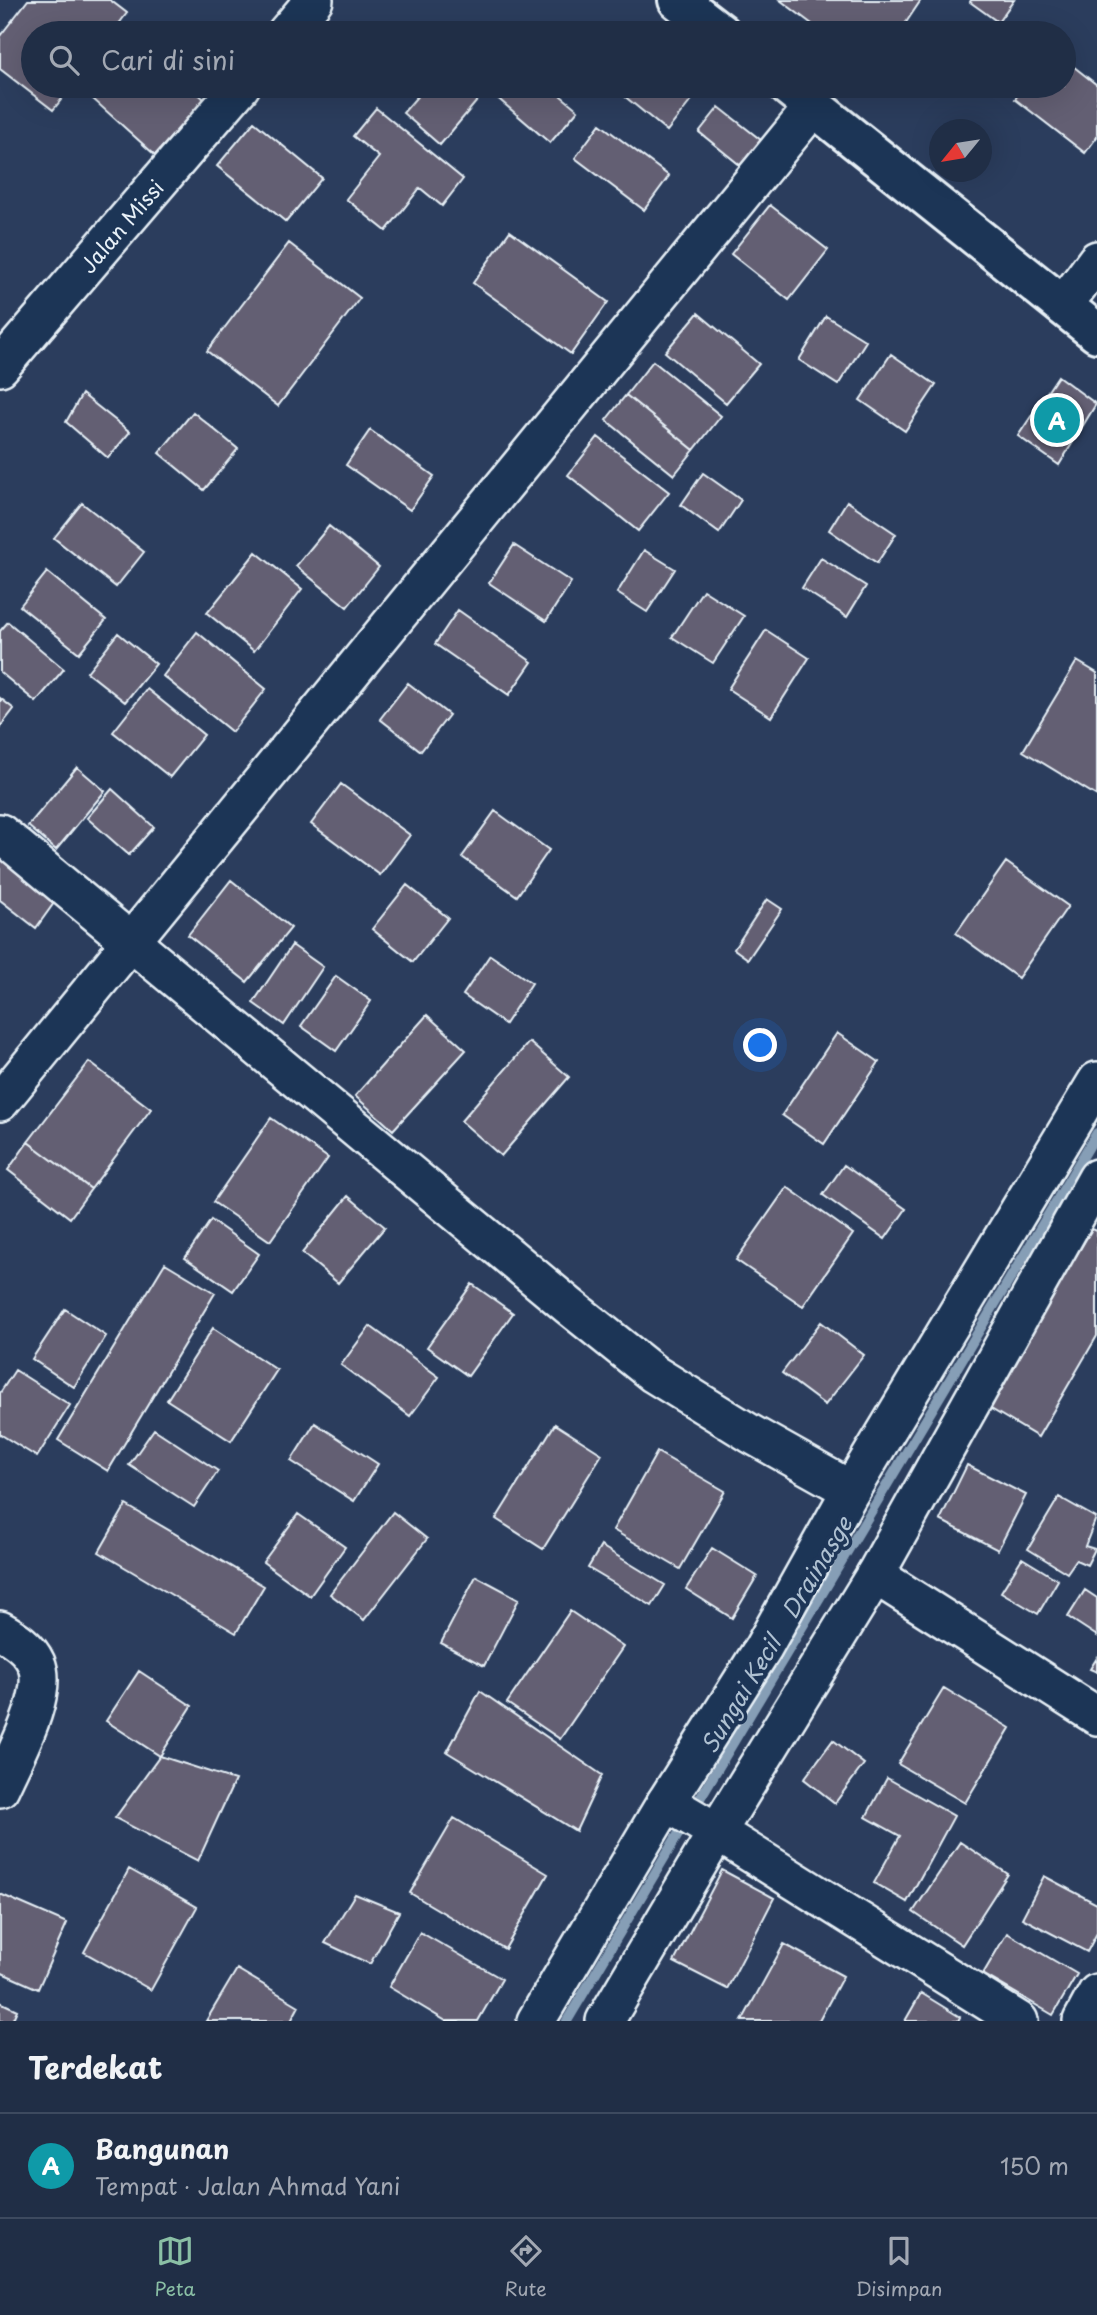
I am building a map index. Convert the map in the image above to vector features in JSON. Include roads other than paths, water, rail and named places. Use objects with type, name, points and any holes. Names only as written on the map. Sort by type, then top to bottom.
[{"type":"highway","points":[[678,0],[705,21]]},
{"type":"highway","points":[[803,98],[1097,333]]},
{"type":"street","points":[[296,21],[314,0]]},
{"type":"street","name":"Jalan Missi","points":[[3,356],[230,98]]},
{"type":"street","points":[[0,1102],[799,98]]},
{"type":"street","points":[[1063,306],[1097,260]]},
{"type":"street","points":[[0,832],[654,1374],[751,1434],[851,1490]]},
{"type":"street","points":[[605,2021],[763,1648],[851,1490],[1097,1081]]},
{"type":"street","points":[[536,2021],[875,1575],[1097,1178]]},
{"type":"street","points":[[875,1575],[1097,1716]]},
{"type":"street","points":[[0,1630],[30,1653],[40,1678],[31,1716],[0,1788]]},
{"type":"street","points":[[692,1817],[1019,2021]]},
{"type":"street","points":[[1082,2021],[1097,1993]]},
{"type":"waterway","name":"Sungai Kecil","points":[[693,1810],[1097,1133]]},
{"type":"waterway","name":"Sungai Kecil","points":[[567,2021],[685,1823]]},
{"type":"place","name":"Bangunan","points":[[1057,420]]},
{"type":"water label","name":"Drainasge","points":[[816,1567]]}]
